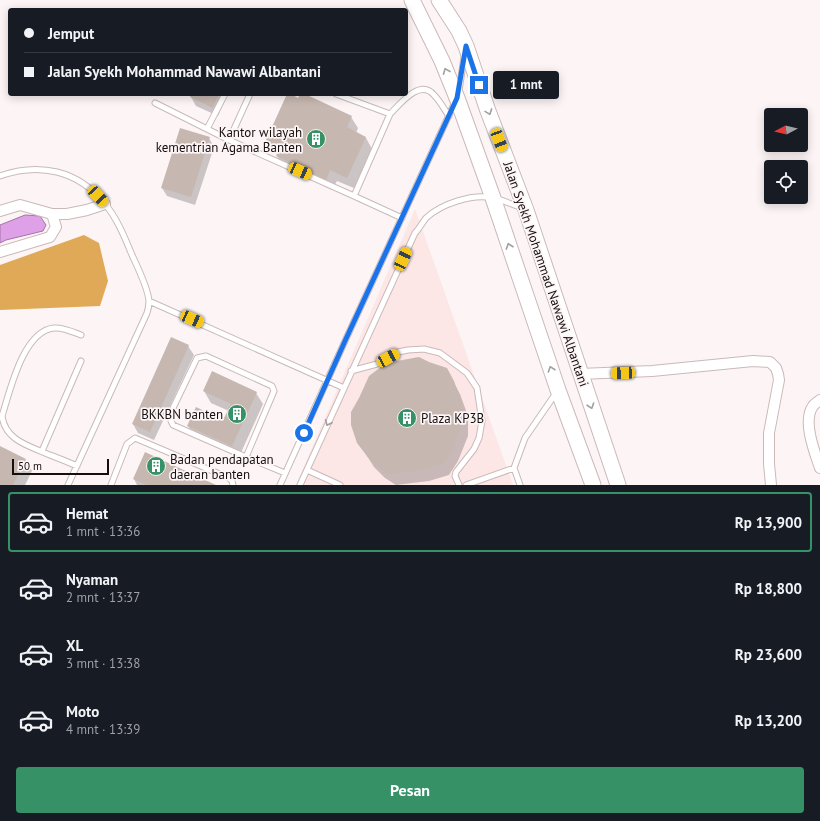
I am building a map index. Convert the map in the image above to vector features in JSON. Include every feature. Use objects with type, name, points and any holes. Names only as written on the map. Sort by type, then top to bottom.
[{"type":"main road","points":[[412,0],[442,61],[457,98],[493,198],[558,390],[593,485]]},
{"type":"main road","name":"Jalan Syekh Mohammad Nawawi Albantani","points":[[439,0],[459,31],[466,46],[488,111],[526,210],[618,485]]},
{"type":"street","points":[[0,211],[20,205],[52,214],[67,214],[87,210],[105,204]]},
{"type":"street","points":[[0,252],[50,237],[56,227],[52,214]]},
{"type":"street","points":[[580,374],[652,371],[753,361],[770,362],[776,368],[779,380],[769,433],[771,485]]},
{"type":"street","points":[[820,400],[812,407],[808,417],[810,435],[820,468]]},
{"type":"lane","points":[[280,485],[457,98],[466,46]]},
{"type":"lane","points":[[354,196],[390,114],[410,94],[424,90],[434,94],[449,116]]},
{"type":"lane","points":[[207,129],[223,96]]},
{"type":"lane","points":[[229,140],[249,96]]},
{"type":"lane","points":[[341,96],[390,114]]},
{"type":"lane","points":[[155,103],[229,140],[402,218]]},
{"type":"lane","points":[[0,176],[11,172],[30,169],[48,170],[71,176],[91,188],[105,204],[117,223],[143,280],[149,301],[147,313],[68,485]]},
{"type":"lane","points":[[300,485],[415,234],[426,219],[441,208],[463,199],[483,197],[493,198],[526,210]]},
{"type":"lane","points":[[149,301],[344,388]]},
{"type":"lane","points":[[77,466],[20,443],[9,433],[3,424],[2,416],[20,360],[31,341],[46,330],[54,328],[64,329],[81,335]]},
{"type":"lane","points":[[351,371],[376,364],[398,352],[424,349],[440,353],[467,372],[477,388],[482,421],[479,438],[474,449],[456,472],[459,485]]},
{"type":"lane","points":[[246,457],[274,391],[272,386],[209,357],[197,358],[173,408],[171,421],[173,425],[246,457],[286,473]]},
{"type":"lane","points":[[42,452],[81,361]]},
{"type":"lane","points":[[520,485],[514,468],[525,438],[558,390]]},
{"type":"lane","points":[[111,485],[127,444],[135,438],[229,478],[233,485]]},
{"type":"lane","points":[[466,485],[514,468]]},
{"type":"lane","points":[[307,470],[340,485]]},
{"type":"shaded area","points":[[415,209],[513,485],[296,485]]},
{"type":"shaded area","points":[[25,215],[40,216],[46,225],[43,231],[6,240],[0,243],[0,225]]},
{"type":"shaded area","points":[[84,235],[99,243],[108,281],[100,306],[0,310],[0,265]]},
{"type":"building","points":[[190,96],[218,96],[213,108]]},
{"type":"building","name":"Kantor wilayah kementrian Agama Banten","points":[[286,96],[294,96],[298,98],[299,96],[309,96],[352,116],[347,127],[366,137],[347,178],[330,170],[326,180],[276,156],[280,147],[266,140]]},
{"type":"building","points":[[180,128],[210,137],[191,197],[161,188]]},
{"type":"building","points":[[171,337],[189,345],[150,432],[132,424]]},
{"type":"building","name":"Plaza KP3B","points":[[419,357],[447,368],[454,381],[462,404],[462,424],[452,450],[443,464],[422,470],[389,474],[377,466],[357,443],[351,425],[351,412],[369,376],[386,363]]},
{"type":"building","name":"BKKBN banten","points":[[212,371],[257,392],[232,446],[187,426],[196,407],[223,420],[231,404],[203,391]]},
{"type":"building","points":[[0,446],[26,459],[13,485],[0,485]]},
{"type":"building","name":"Badan pendapatan daeran banten","points":[[145,452],[216,485],[146,485],[133,479]]},
{"type":"place","name":"Kantor wilayah kementrian Agama Banten","points":[[316,139]]},
{"type":"place","name":"BKKBN banten","points":[[237,414]]},
{"type":"place","name":"Plaza KP3B","points":[[407,418]]},
{"type":"place","name":"Badan pendapatan daeran banten","points":[[156,466]]},
{"type":"route","points":[[304,433],[457,98],[466,46],[479,85]]}]
